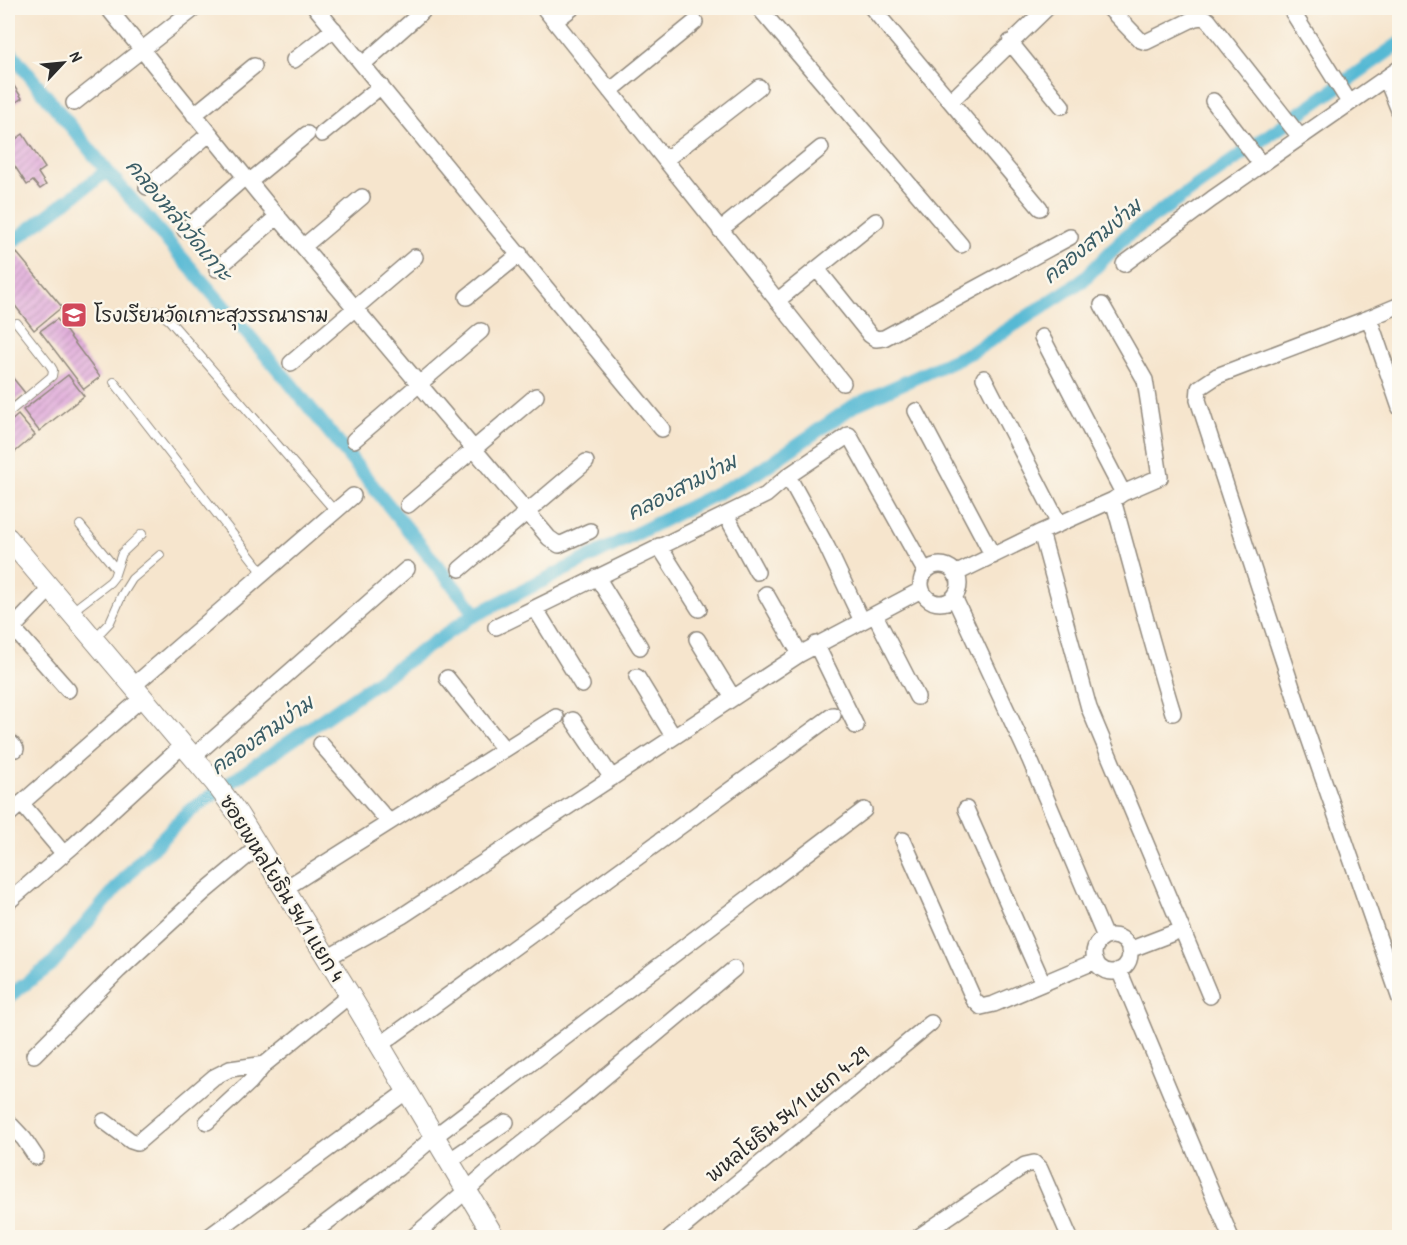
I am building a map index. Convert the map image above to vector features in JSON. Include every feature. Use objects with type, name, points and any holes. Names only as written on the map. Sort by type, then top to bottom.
[{"type":"street","points":[[108,8],[247,180],[549,538],[559,545],[590,531]]},
{"type":"street","points":[[74,103],[195,8]]},
{"type":"street","points":[[316,8],[662,429]]},
{"type":"street","points":[[544,8],[843,383]]},
{"type":"street","points":[[555,21],[572,8]]},
{"type":"street","points":[[759,8],[961,245]]},
{"type":"street","points":[[872,8],[1040,208]]},
{"type":"street","points":[[951,100],[1047,8]]},
{"type":"street","points":[[1109,8],[1140,40],[1146,42],[1195,18],[1202,17],[1208,20],[1299,134]]},
{"type":"street","points":[[1290,8],[1347,98]]},
{"type":"street","points":[[363,64],[423,11]]},
{"type":"street","points":[[610,91],[695,22]]},
{"type":"street","points":[[294,60],[334,28]]},
{"type":"street","points":[[1010,42],[1062,106]]},
{"type":"street","points":[[194,115],[254,66]]},
{"type":"street","points":[[1124,264],[1347,98],[1386,78],[1400,68]]},
{"type":"street","points":[[1386,78],[1400,113]]},
{"type":"street","points":[[185,230],[247,180],[381,86]]},
{"type":"street","points":[[665,160],[759,87]]},
{"type":"street","points":[[1213,101],[1260,162]]},
{"type":"street","points":[[147,187],[209,134]]},
{"type":"street","points":[[720,230],[821,148]]},
{"type":"street","points":[[304,246],[362,197]]},
{"type":"street","points":[[217,269],[278,216]]},
{"type":"street","points":[[777,302],[876,221]]},
{"type":"street","points":[[818,270],[870,335],[876,339],[884,338],[1070,237]]},
{"type":"street","points":[[467,297],[520,254]]},
{"type":"street","points":[[291,363],[415,257]]},
{"type":"street","points":[[955,574],[1160,477],[1145,380],[1102,305]]},
{"type":"street","points":[[1400,305],[1217,376],[1199,388],[1198,400],[1303,720],[1400,999]]},
{"type":"street","points":[[1370,318],[1400,408]]},
{"type":"street","points":[[354,440],[481,331]]},
{"type":"street","points":[[1042,337],[1118,496],[1151,643],[1173,713]]},
{"type":"street","points":[[984,378],[1059,524]]},
{"type":"street","points":[[408,504],[536,396]]},
{"type":"street","points":[[916,411],[993,556]]},
{"type":"street","points":[[496,627],[766,495],[788,476],[849,435],[926,571]]},
{"type":"street","points":[[460,569],[586,462]]},
{"type":"street","points":[[788,476],[868,618],[916,697]]},
{"type":"street","points":[[8,815],[263,573],[353,496]]},
{"type":"street","points":[[726,516],[757,572]]},
{"type":"street","points":[[1041,532],[1089,708],[1210,996]]},
{"type":"street","name":"ซอยพหลโยธิน 54/1 แยก 4","points":[[8,541],[51,588],[215,783],[238,814],[380,1045],[491,1236]]},
{"type":"street","points":[[659,546],[699,609]]},
{"type":"street","points":[[944,565],[952,570],[958,578],[958,588],[954,597],[945,602],[935,603],[927,598],[921,590],[921,580],[926,571],[934,566],[944,565]]},
{"type":"street","points":[[8,902],[407,569]]},
{"type":"street","points":[[597,577],[640,647]]},
{"type":"street","points":[[51,588],[10,631],[68,690]]},
{"type":"street","points":[[327,958],[402,916],[816,644],[921,590]]},
{"type":"street","points":[[766,594],[800,654]]},
{"type":"street","points":[[954,597],[1030,760],[1105,937]]},
{"type":"street","points":[[535,608],[582,685]]},
{"type":"street","points":[[696,639],[733,698]]},
{"type":"street","points":[[816,644],[856,726]]},
{"type":"street","points":[[637,677],[673,736]]},
{"type":"street","points":[[447,678],[504,749]]},
{"type":"street","points":[[380,1045],[833,715]]},
{"type":"street","points":[[284,889],[556,717]]},
{"type":"street","points":[[573,720],[612,778]]},
{"type":"street","points":[[321,744],[389,822]]},
{"type":"street","points":[[21,803],[64,854]]},
{"type":"street","points":[[966,809],[1043,983]]},
{"type":"street","points":[[306,1238],[398,1168],[434,1137],[864,810]]},
{"type":"street","points":[[903,840],[974,1000],[981,1007],[994,1004],[1096,961]]},
{"type":"street","points":[[34,1054],[128,962],[204,892],[258,847]]},
{"type":"street","points":[[1129,950],[1181,930]]},
{"type":"street","points":[[1105,937],[1117,937],[1127,944],[1128,962],[1119,970],[1108,971],[1096,961],[1095,949],[1105,937]]},
{"type":"street","points":[[412,1238],[492,1168],[734,969]]},
{"type":"street","points":[[1119,970],[1231,1238]]},
{"type":"street","points":[[207,1122],[265,1065],[350,995]]},
{"type":"street","name":"พหลโยธิน 54/1 แยก 4-29","points":[[670,1238],[931,1023]]},
{"type":"street","points":[[104,1121],[137,1143],[214,1077],[230,1069],[265,1065]]},
{"type":"street","points":[[207,1238],[407,1091]]},
{"type":"street","points":[[8,1122],[24,1139],[36,1157]]},
{"type":"street","points":[[449,1161],[506,1122]]},
{"type":"street","points":[[917,1238],[1025,1165],[1034,1164],[1040,1169],[1070,1238]]},
{"type":"lane","points":[[148,313],[157,311],[169,320],[335,511]]},
{"type":"lane","points":[[8,413],[52,376],[53,370],[17,323]]},
{"type":"lane","points":[[114,382],[263,573]]},
{"type":"lane","points":[[80,525],[116,569]]},
{"type":"lane","points":[[70,612],[110,582],[122,553],[142,534]]},
{"type":"lane","points":[[93,640],[110,622],[132,579],[160,555]]},
{"type":"building","points":[[8,77],[22,98],[8,108]]},
{"type":"building","points":[[11,131],[16,139],[23,134],[45,168],[38,173],[46,185],[40,189],[33,181],[27,185],[8,156],[8,133]]},
{"type":"building","points":[[17,253],[62,307],[34,330],[9,298],[14,294],[8,286],[8,261]]},
{"type":"building","points":[[57,319],[100,377],[84,389],[40,331]]},
{"type":"building","points":[[8,372],[25,393],[8,407]]},
{"type":"building","points":[[68,375],[84,396],[39,431],[23,410]]},
{"type":"building","points":[[18,415],[35,435],[8,458],[8,424]]},
{"type":"waterway","name":"คลองสามง่าม","points":[[8,997],[51,965],[137,864],[188,812],[469,618],[755,474],[855,405],[974,351],[1082,281],[1126,236],[1400,43]]},
{"type":"waterway","name":"คลองหลังวัดเกาะ","points":[[8,49],[107,171],[289,382],[476,614]]},
{"type":"waterway","points":[[8,245],[107,171]]},
{"type":"place","name":"โรงเรียนวัดเกาะสุวรรณาราม","points":[[74,315]]}]
